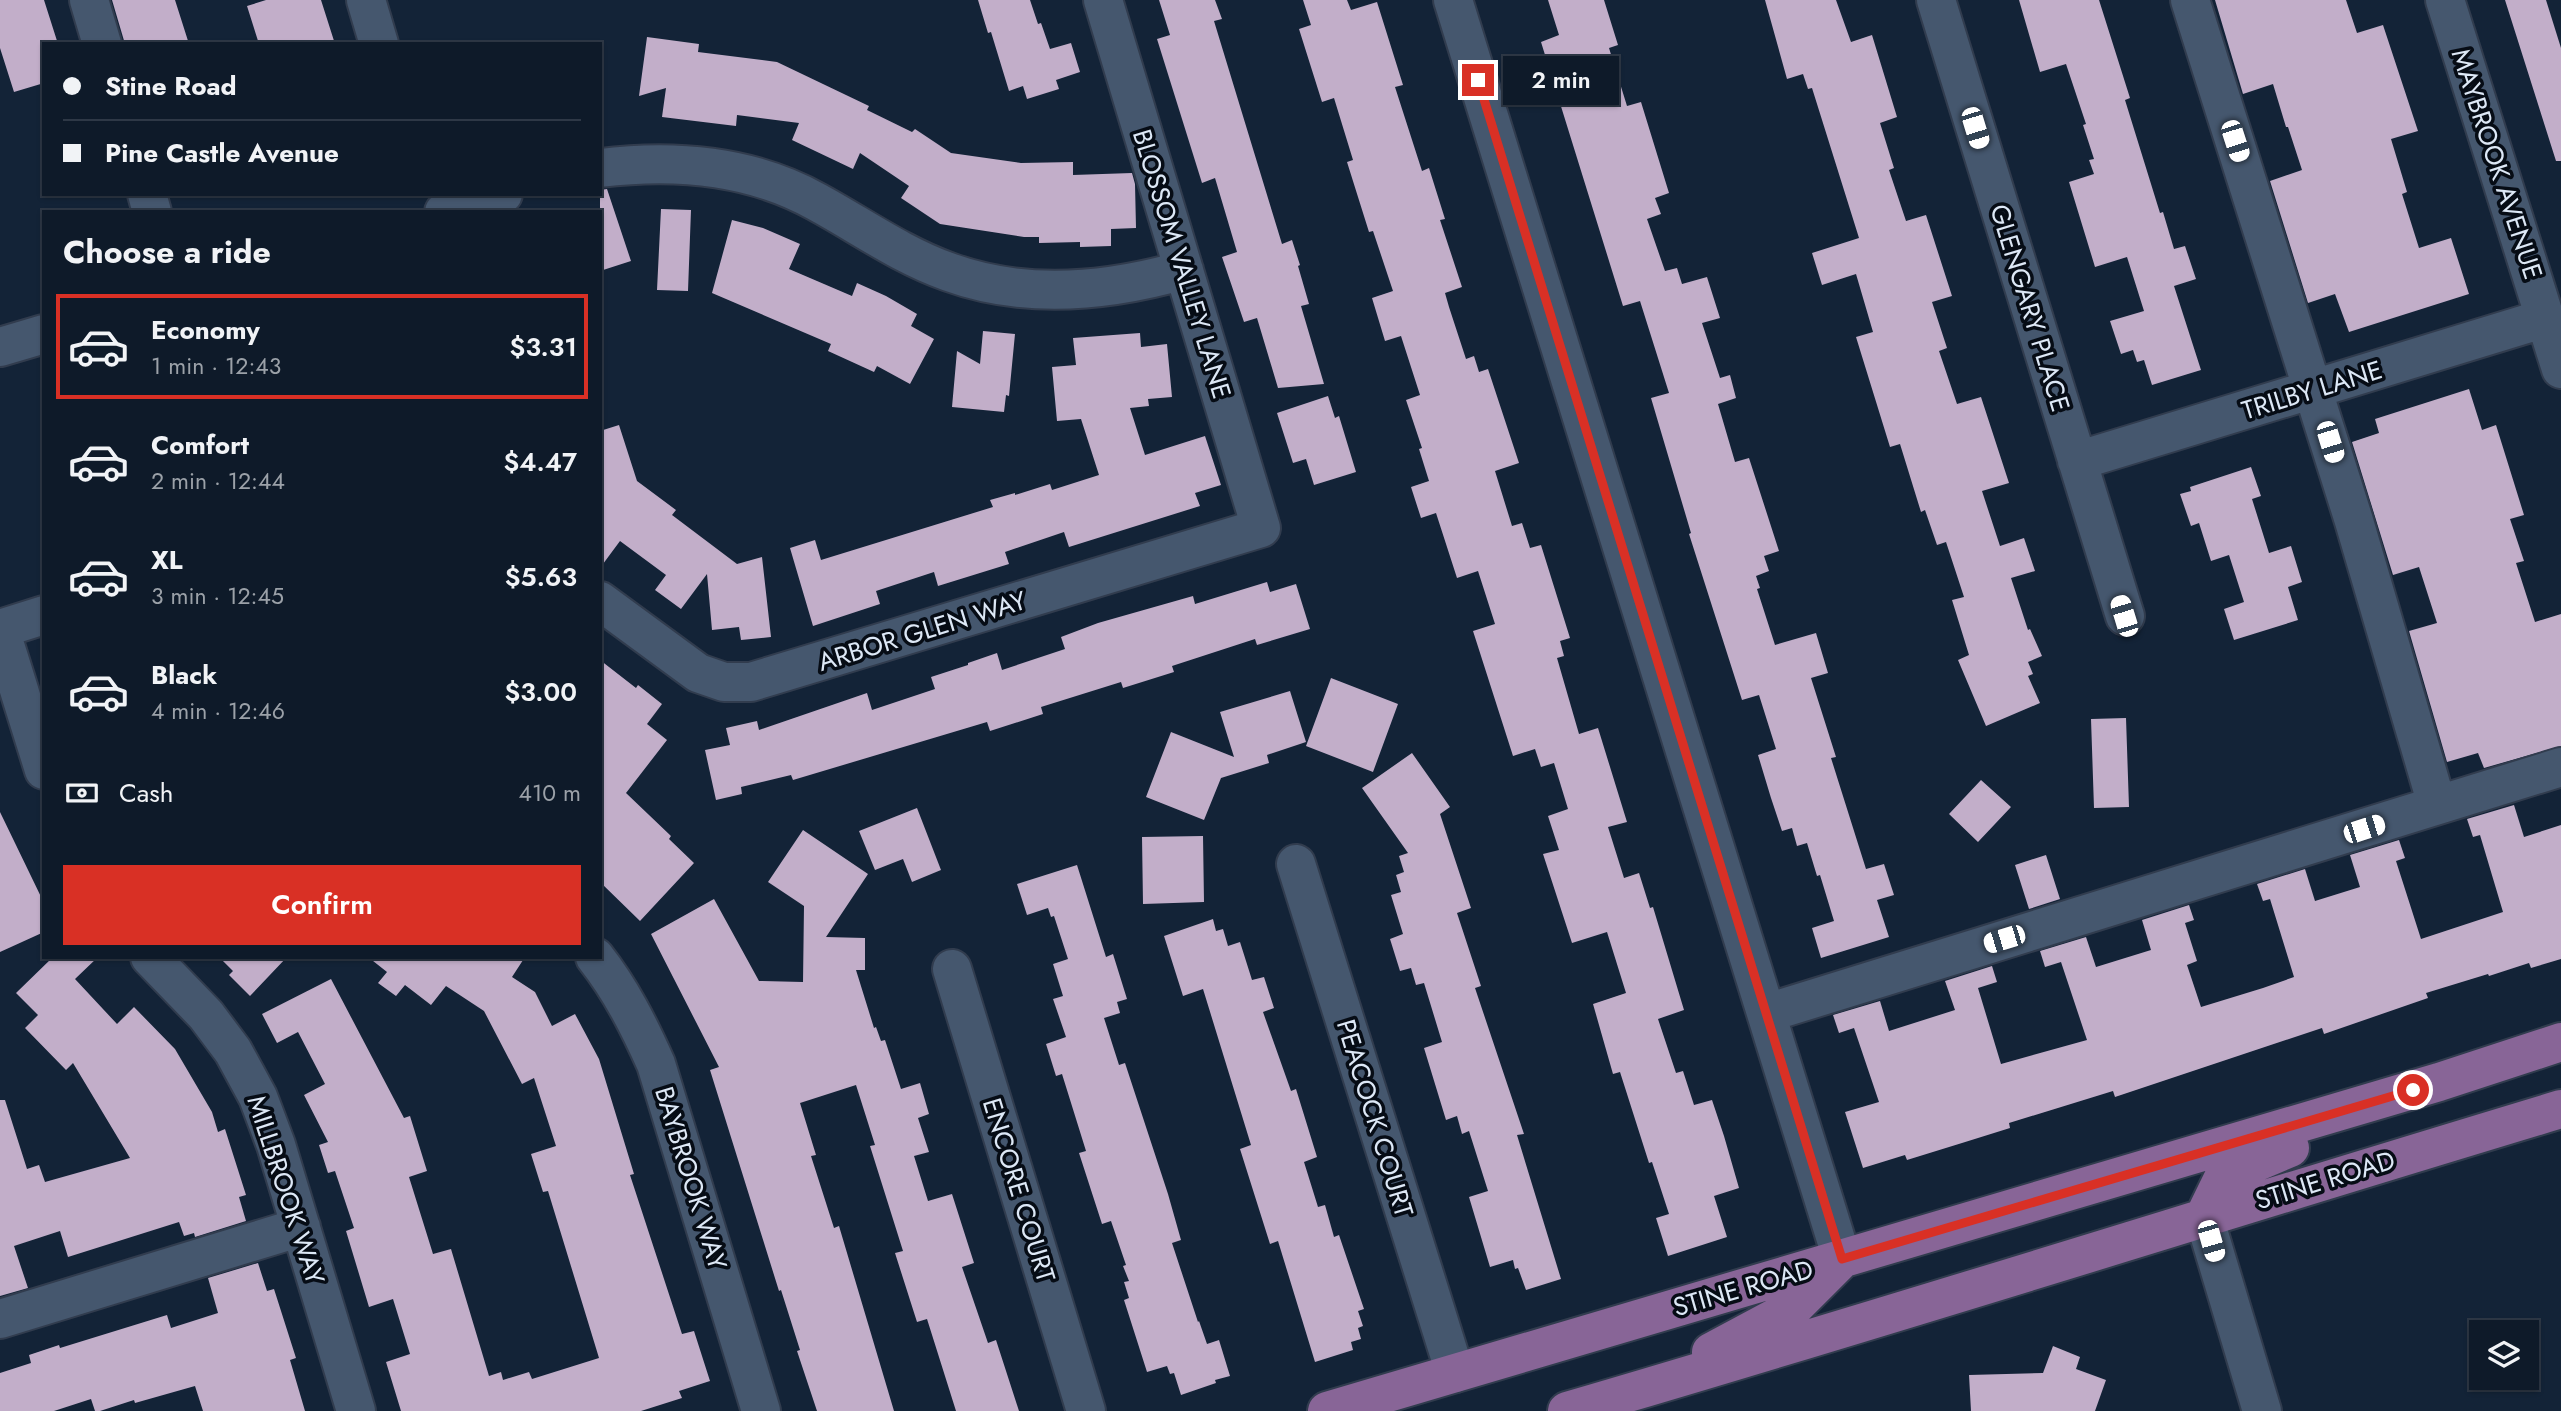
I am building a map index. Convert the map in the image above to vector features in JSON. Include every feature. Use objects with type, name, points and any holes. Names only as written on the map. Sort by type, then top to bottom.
[{"type":"main road","name":"STINE ROAD","points":[[1327,1411],[2439,1082],[2561,1042]]},
{"type":"main road","points":[[2204,1217],[2224,1176],[2439,1082]]},
{"type":"main road","name":"STINE ROAD","points":[[1567,1411],[1855,1327],[2204,1217],[2561,1109]]},
{"type":"main road","points":[[1641,1389],[1793,1308],[1842,1259]]},
{"type":"street","points":[[89,0],[101,42]]},
{"type":"street","points":[[366,0],[378,42]]},
{"type":"street","name":"BLOSSOM VALLEY LANE","points":[[1102,0],[1261,528]]},
{"type":"street","points":[[1453,0],[1842,1259]]},
{"type":"street","name":"GLENGARY PLACE","points":[[1936,0],[2124,616]]},
{"type":"street","points":[[2190,0],[2314,389],[2437,805]]},
{"type":"street","name":"MAYBROOK AVENUE","points":[[2445,0],[2561,369]]},
{"type":"street","points":[[602,168],[639,163],[688,164],[730,170],[815,200],[904,253],[950,273],[999,285],[1043,290],[1094,290],[1143,282],[1184,270]]},
{"type":"street","points":[[451,210],[496,196]]},
{"type":"street","name":"TRILBY LANE","points":[[2077,461],[2546,318]]},
{"type":"street","points":[[0,347],[42,335]]},
{"type":"street","name":"ARBOR GLEN WAY","points":[[602,602],[698,673],[724,682],[751,682],[1261,528]]},
{"type":"street","points":[[42,616],[0,629],[42,764]]},
{"type":"street","points":[[1767,1013],[2561,767]]},
{"type":"street","name":"PEACOCK COURT","points":[[1296,864],[1455,1373]]},
{"type":"street","name":"MILLBROOK WAY","points":[[152,959],[206,1015],[233,1051],[262,1109],[276,1145],[356,1411]]},
{"type":"street","name":"BAYBROOK WAY","points":[[597,959],[635,1018],[656,1064],[761,1411]]},
{"type":"street","name":"ENCORE COURT","points":[[952,969],[1086,1411]]},
{"type":"street","points":[[2204,1217],[2262,1411]]},
{"type":"street","points":[[0,1319],[301,1227]]},
{"type":"building","points":[[0,0],[44,0],[57,42],[42,42],[42,84],[14,92],[0,48]]},
{"type":"building","points":[[112,0],[175,0],[188,42],[124,42]]},
{"type":"building","points":[[266,0],[321,0],[334,42],[258,42],[247,6]]},
{"type":"building","points":[[978,0],[1030,0],[1050,49],[1071,43],[1080,72],[1056,80],[1059,89],[1027,99],[1023,86],[1009,91]]},
{"type":"building","points":[[1159,0],[1215,0],[1222,19],[1214,21],[1282,244],[1292,240],[1300,265],[1298,266],[1309,304],[1301,306],[1324,384],[1278,388],[1257,318],[1244,322],[1222,257],[1237,252],[1215,178],[1202,183],[1157,39],[1170,35]]},
{"type":"building","points":[[1303,0],[1347,0],[1351,10],[1377,2],[1403,85],[1395,87],[1422,171],[1429,168],[1445,219],[1440,220],[1462,287],[1445,293],[1449,307],[1466,359],[1474,356],[1479,372],[1488,369],[1519,463],[1495,471],[1512,526],[1522,523],[1530,548],[1541,545],[1570,638],[1560,641],[1564,656],[1557,658],[1579,734],[1598,728],[1627,822],[1608,827],[1624,878],[1639,873],[1650,908],[1653,907],[1684,1010],[1658,1019],[1676,1073],[1683,1071],[1694,1105],[1712,1100],[1724,1136],[1739,1188],[1714,1196],[1727,1237],[1668,1256],[1656,1218],[1669,1214],[1652,1162],[1649,1163],[1620,1072],[1613,1074],[1593,1004],[1626,993],[1607,932],[1572,943],[1543,854],[1559,850],[1548,816],[1568,809],[1554,763],[1541,767],[1535,749],[1513,756],[1473,631],[1495,624],[1478,571],[1457,578],[1436,513],[1421,518],[1411,487],[1429,481],[1419,449],[1422,448],[1406,400],[1420,395],[1401,336],[1385,341],[1372,298],[1393,291],[1373,231],[1369,232],[1347,162],[1353,160],[1334,98],[1322,102],[1299,29],[1311,25]]},
{"type":"building","points":[[1548,0],[1604,0],[1618,45],[1609,48],[1627,106],[1641,102],[1669,193],[1655,198],[1661,214],[1647,219],[1665,271],[1677,268],[1682,284],[1707,277],[1720,318],[1702,323],[1720,378],[1730,375],[1736,398],[1718,404],[1735,462],[1749,458],[1779,551],[1764,556],[1769,571],[1756,576],[1760,588],[1757,589],[1775,645],[1816,633],[1828,673],[1811,678],[1836,757],[1831,758],[1866,869],[1884,864],[1894,895],[1877,900],[1889,937],[1821,958],[1812,928],[1834,921],[1807,843],[1797,846],[1792,828],[1782,831],[1758,755],[1776,749],[1759,695],[1742,700],[1689,534],[1691,533],[1651,398],[1669,393],[1640,301],[1623,306],[1541,42],[1559,35]]},
{"type":"building","points":[[1765,0],[1836,0],[1851,42],[1872,35],[1897,117],[1880,123],[1894,168],[1889,170],[1906,221],[1926,215],[1952,296],[1932,302],[1947,348],[1939,351],[1957,404],[1981,397],[2009,483],[1982,491],[2000,546],[2024,538],[2035,571],[2011,578],[2028,630],[2030,629],[2042,656],[2028,662],[2033,674],[2028,676],[2040,703],[1986,726],[1958,660],[1969,655],[1952,600],[1964,597],[1946,542],[1937,545],[1925,510],[1921,512],[1900,444],[1890,447],[1856,337],[1873,332],[1856,274],[1822,285],[1812,253],[1859,238],[1812,88],[1808,89],[1803,74],[1787,79]]},
{"type":"building","points":[[2019,0],[2099,0],[2130,98],[2125,100],[2160,213],[2163,212],[2174,249],[2185,246],[2196,279],[2174,286],[2201,370],[2152,385],[2144,360],[2137,362],[2133,350],[2121,354],[2110,321],[2144,311],[2127,257],[2095,267],[2069,182],[2094,174],[2089,160],[2094,159],[2083,125],[2086,124],[2066,64],[2040,72]]},
{"type":"building","points":[[2215,0],[2346,0],[2357,33],[2383,25],[2418,131],[2391,139],[2407,192],[2402,194],[2419,248],[2451,238],[2469,294],[2349,332],[2335,294],[2308,303],[2270,181],[2302,170],[2273,84],[2243,94]]},
{"type":"building","points":[[2505,0],[2546,0],[2561,48],[2561,161],[2556,161]]},
{"type":"building","points":[[647,37],[699,44],[698,52],[777,62],[869,106],[867,110],[912,132],[915,129],[951,153],[1021,163],[1073,162],[1073,175],[1132,173],[1135,184],[1136,228],[1111,229],[1111,246],[1080,247],[1080,242],[1039,243],[1039,237],[940,224],[901,198],[909,186],[860,153],[853,169],[792,140],[799,123],[737,115],[736,126],[662,117],[666,88],[639,96]]},
{"type":"building","points":[[607,189],[631,261],[602,270],[600,196],[602,190]]},
{"type":"building","points":[[661,209],[691,210],[688,291],[657,290]]},
{"type":"building","points":[[732,220],[763,228],[800,244],[789,269],[852,296],[857,283],[917,314],[911,326],[934,339],[910,384],[877,366],[874,372],[828,351],[831,344],[712,293]]},
{"type":"building","points":[[983,331],[1015,334],[1009,396],[1006,395],[1004,412],[952,407],[957,351],[980,364]]},
{"type":"building","points":[[1140,333],[1141,347],[1167,344],[1172,397],[1148,399],[1149,406],[1130,408],[1145,455],[1205,436],[1221,485],[1195,493],[1200,506],[1069,547],[1064,532],[1005,552],[1009,564],[938,586],[934,572],[876,591],[880,604],[813,626],[790,548],[815,540],[821,560],[993,507],[990,500],[1050,484],[1052,490],[1099,475],[1081,419],[1057,421],[1052,367],[1076,365],[1073,338]]},
{"type":"building","points":[[2469,389],[2482,430],[2496,425],[2524,515],[2510,519],[2524,561],[2516,563],[2535,622],[2561,614],[2561,746],[2484,768],[2478,753],[2447,762],[2409,631],[2437,623],[2419,567],[2393,575],[2352,442],[2379,433],[2375,419]]},
{"type":"building","points":[[1328,396],[1335,418],[1339,416],[1356,472],[1314,485],[1306,459],[1293,463],[1277,413]]},
{"type":"building","points":[[619,425],[637,481],[676,510],[672,515],[737,564],[762,557],[771,637],[741,640],[739,627],[712,630],[707,574],[681,609],[655,590],[666,575],[620,541],[602,565],[602,430]]},
{"type":"building","points":[[2251,467],[2261,496],[2252,499],[2269,553],[2291,546],[2302,582],[2288,587],[2298,620],[2234,640],[2224,609],[2244,602],[2229,555],[2211,561],[2199,523],[2191,526],[2180,494],[2191,491],[2190,487]]},
{"type":"building","points":[[1267,582],[1270,592],[1296,584],[1310,629],[1257,645],[1255,639],[1172,666],[1174,672],[1123,688],[1121,682],[1041,707],[1043,714],[990,731],[987,722],[793,780],[791,775],[741,787],[742,794],[716,800],[705,750],[730,745],[726,728],[757,721],[759,730],[867,693],[872,710],[935,689],[931,677],[997,653],[1002,670],[1065,649],[1061,637],[1098,623],[1193,596],[1195,604]]},
{"type":"building","points":[[602,662],[662,704],[647,724],[667,740],[626,793],[671,836],[669,839],[694,863],[640,921],[602,884]]},
{"type":"building","points":[[1331,678],[1398,704],[1373,772],[1306,746]]},
{"type":"building","points":[[1290,691],[1306,742],[1267,755],[1269,763],[1221,778],[1204,820],[1146,797],[1171,732],[1234,757],[1220,712]]},
{"type":"building","points":[[2126,718],[2129,807],[2094,808],[2091,719]]},
{"type":"building","points":[[1412,753],[1450,807],[1440,814],[1471,908],[1457,913],[1481,986],[1475,988],[1524,1134],[1517,1135],[1561,1279],[1526,1290],[1513,1260],[1490,1267],[1469,1197],[1488,1191],[1469,1131],[1462,1134],[1457,1116],[1446,1120],[1424,1048],[1442,1042],[1424,983],[1416,985],[1411,968],[1400,971],[1390,939],[1403,934],[1391,895],[1401,892],[1396,875],[1404,872],[1399,856],[1408,853],[1362,788]]},
{"type":"building","points":[[1981,780],[2011,807],[1978,842],[1949,814]]},
{"type":"building","points":[[2514,805],[2524,837],[2561,825],[2561,959],[2531,968],[2529,963],[2489,976],[2488,974],[2426,993],[2428,998],[2324,1034],[2322,1028],[2115,1097],[2113,1091],[2009,1123],[2010,1128],[1907,1160],[1905,1155],[1863,1168],[1845,1112],[1879,1102],[1854,1028],[1839,1033],[1833,1015],[1880,1001],[1889,1031],[1955,1010],[1945,981],[1992,966],[1997,982],[1978,988],[2001,1064],[2087,1040],[2061,962],[2045,967],[2040,951],[2086,937],[2096,967],[2151,950],[2142,920],[2189,905],[2194,920],[2185,923],[2197,961],[2187,965],[2201,1007],[2263,988],[2294,977],[2270,899],[2263,901],[2257,884],[2305,869],[2315,901],[2360,887],[2350,855],[2399,840],[2405,858],[2396,861],[2421,939],[2503,912],[2480,835],[2473,837],[2467,819]]},
{"type":"building","points":[[917,808],[941,870],[912,882],[903,859],[875,870],[859,831]]},
{"type":"building","points":[[0,812],[42,899],[42,933],[0,952]]},
{"type":"building","points":[[803,830],[868,874],[826,937],[865,938],[865,970],[856,970],[874,1028],[876,1027],[881,1041],[885,1040],[901,1089],[920,1083],[929,1114],[918,1118],[929,1152],[914,1156],[928,1201],[952,1194],[974,1263],[962,1267],[988,1343],[996,1340],[1019,1411],[956,1411],[927,1319],[917,1322],[895,1253],[903,1251],[870,1146],[875,1145],[856,1085],[800,1103],[816,1155],[811,1156],[834,1228],[839,1226],[894,1411],[817,1411],[710,1070],[719,1067],[651,934],[714,899],[759,981],[803,982],[804,906],[768,882]]},
{"type":"building","points":[[1203,836],[1204,902],[1143,904],[1142,837]]},
{"type":"building","points":[[2046,855],[2060,899],[2029,909],[2015,865]]},
{"type":"building","points":[[1077,865],[1106,957],[1113,954],[1127,999],[1117,1002],[1120,1013],[1104,1018],[1119,1065],[1125,1063],[1168,1194],[1181,1240],[1172,1243],[1198,1322],[1207,1344],[1219,1340],[1230,1376],[1181,1395],[1174,1373],[1170,1374],[1167,1366],[1147,1372],[1124,1300],[1129,1298],[1124,1282],[1129,1281],[1123,1266],[1126,1265],[1111,1221],[1102,1224],[1079,1153],[1086,1151],[1062,1074],[1056,1076],[1046,1044],[1066,1037],[1053,999],[1063,996],[1053,964],[1068,959],[1054,916],[1051,917],[1048,908],[1027,915],[1017,884]]},
{"type":"building","points":[[1213,919],[1216,931],[1223,929],[1228,946],[1240,942],[1252,980],[1264,977],[1274,1008],[1263,1012],[1291,1091],[1296,1089],[1317,1157],[1304,1162],[1318,1207],[1325,1205],[1334,1237],[1339,1235],[1364,1309],[1358,1311],[1363,1326],[1358,1328],[1361,1339],[1351,1342],[1353,1350],[1315,1362],[1278,1241],[1270,1244],[1240,1149],[1251,1145],[1203,989],[1183,996],[1164,936]]},
{"type":"building","points":[[51,959],[96,959],[75,979],[117,1024],[134,1007],[175,1049],[212,1112],[218,1132],[225,1129],[246,1195],[239,1197],[246,1221],[195,1237],[194,1233],[184,1236],[179,1222],[68,1257],[60,1231],[14,1246],[28,1288],[0,1296],[0,1100],[5,1100],[27,1169],[39,1165],[45,1182],[130,1158],[73,1063],[66,1070],[25,1028],[38,1015],[16,993]]},
{"type":"building","points":[[221,959],[285,959],[250,996],[229,975],[233,971]]},
{"type":"building","points":[[371,959],[524,959],[512,977],[535,992],[552,1026],[575,1014],[599,1059],[634,1174],[630,1175],[682,1334],[694,1331],[710,1381],[679,1391],[682,1398],[641,1411],[401,1411],[386,1362],[410,1354],[393,1299],[369,1307],[346,1231],[354,1228],[335,1171],[328,1173],[319,1145],[328,1142],[304,1095],[325,1084],[298,1032],[277,1043],[262,1014],[331,979],[404,1118],[410,1116],[427,1171],[409,1177],[433,1254],[451,1249],[489,1376],[501,1372],[503,1380],[529,1372],[532,1379],[599,1358],[548,1191],[543,1192],[531,1154],[556,1146],[534,1078],[522,1084],[484,1011],[446,986],[431,1005],[405,985],[396,996],[378,983],[387,972]]},
{"type":"building","points":[[258,1263],[267,1291],[274,1289],[296,1358],[290,1360],[305,1411],[203,1411],[195,1386],[100,1411],[95,1411],[91,1399],[54,1411],[0,1411],[0,1373],[31,1363],[29,1355],[167,1315],[171,1328],[218,1313],[208,1278]]},
{"type":"building","points":[[2053,1346],[2080,1357],[2076,1369],[2106,1380],[2095,1411],[1971,1411],[1969,1375],[2043,1373]]},
{"type":"route","points":[[1478,80],[1842,1259],[2413,1090]]}]
